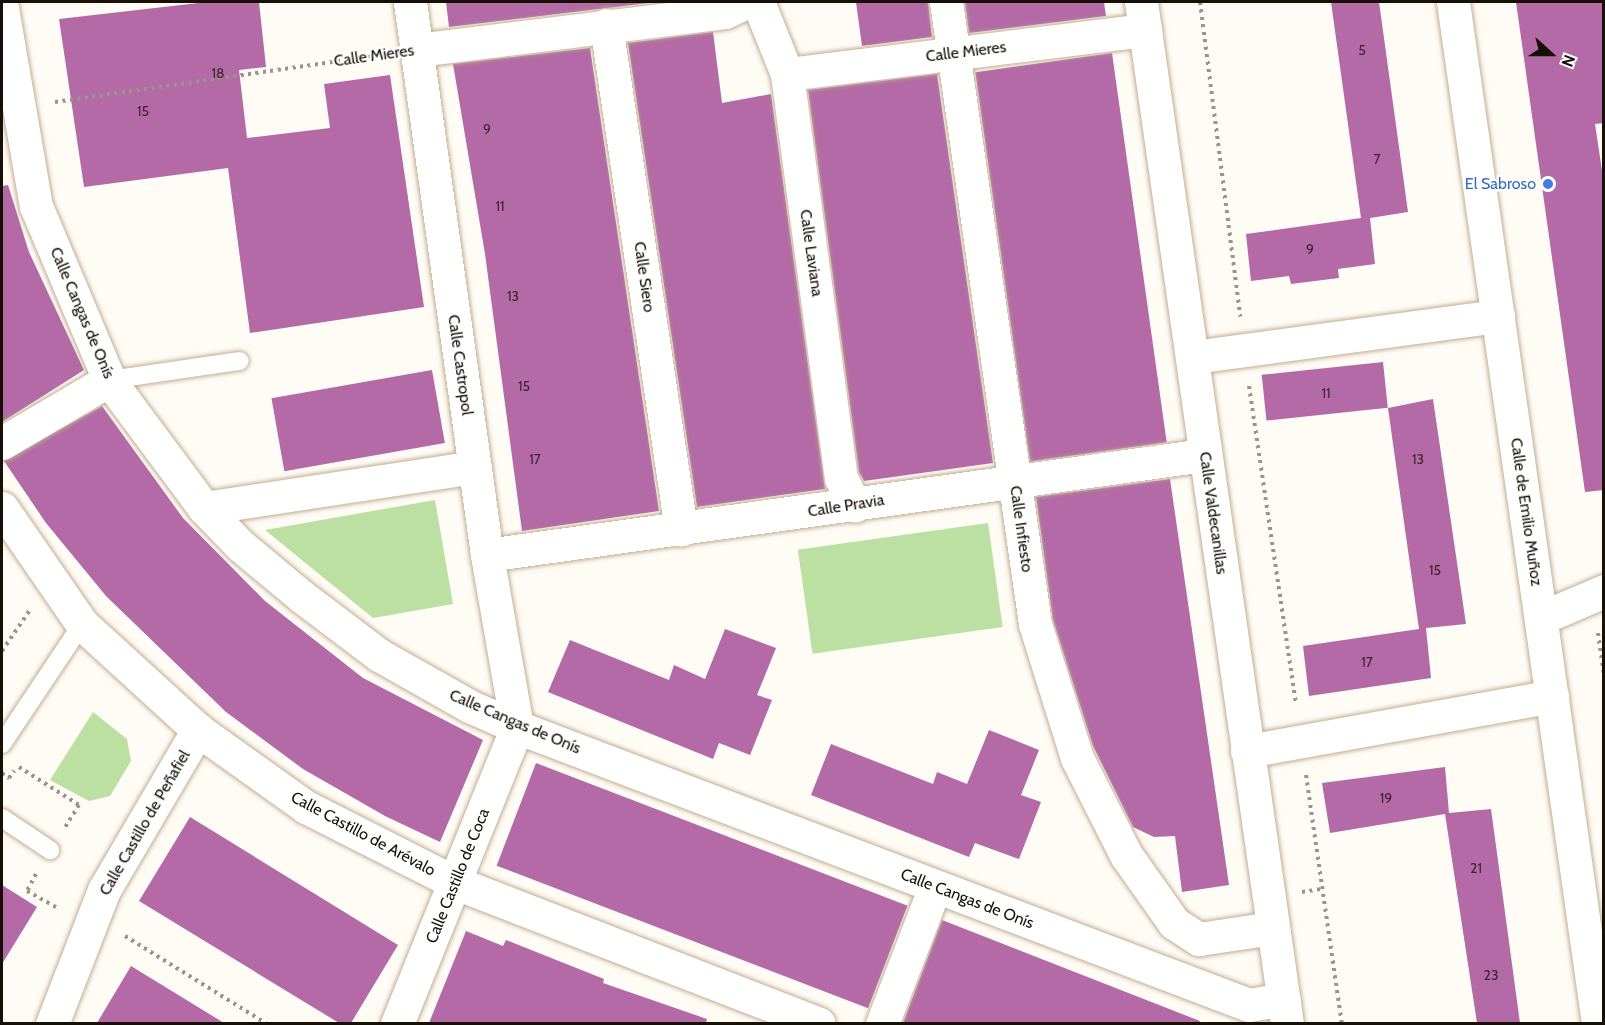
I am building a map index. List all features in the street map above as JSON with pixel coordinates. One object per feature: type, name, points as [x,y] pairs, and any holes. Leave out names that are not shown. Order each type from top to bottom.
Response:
[{"type":"street","name":"Calle Castropol","points":[[410,2],[487,555],[517,727]]},
{"type":"street","name":"Calle Mieres","points":[[417,50],[725,12],[746,2]]},
{"type":"street","name":"Calle Laviana","points":[[758,2],[787,74],[841,478],[855,506]]},
{"type":"street","name":"Calle Infiesto","points":[[946,2],[1035,624],[1077,758],[1125,855],[1174,923],[1199,939],[1273,928]]},
{"type":"street","name":"Calle de Emilio Muñoz","points":[[1453,2],[1598,1023]]},
{"type":"street","name":"Calle Cangas de Onís","points":[[2,8],[10,109],[36,206],[109,380],[204,508],[241,546],[379,654],[469,706],[517,727],[1248,1005],[1285,1011]]},
{"type":"street","name":"Calle Mieres","points":[[787,74],[954,54],[1143,16]]},
{"type":"street","name":"Calle Valdecanillas","points":[[1143,16],[1194,357],[1204,455],[1285,1011]]},
{"type":"street","name":"Calle Siero","points":[[606,25],[681,530]]},
{"type":"street","points":[[1194,357],[1498,316]]},
{"type":"street","points":[[2,443],[109,380]]},
{"type":"street","name":"Calle Pravia","points":[[487,555],[855,506],[1204,455]]},
{"type":"street","points":[[204,508],[475,467]]},
{"type":"street","name":"Calle Castillo de Arévalo","points":[[2,508],[82,624],[198,730],[306,807],[456,883],[819,1023]]},
{"type":"street","points":[[1540,618],[1604,591]]},
{"type":"street","points":[[1247,751],[1552,696]]},
{"type":"street","name":"Calle Castillo de Coca","points":[[397,1023],[456,883],[517,727]]},
{"type":"street","name":"Calle Castillo de Peñafiel","points":[[51,1023],[104,890],[198,730]]},
{"type":"street","points":[[882,1023],[935,887]]},
{"type":"lane","points":[[109,380],[240,361]]},
{"type":"lane","points":[[2,744],[82,624]]},
{"type":"lane","points":[[2,818],[50,850]]},
{"type":"path","points":[[1200,2],[1244,350],[1342,1023]]},
{"type":"path","name":"Calle Mieres","points":[[10,109],[417,50]]},
{"type":"path","points":[[2,651],[32,608],[26,600]]},
{"type":"path","points":[[1604,630],[1598,633],[1604,675]]},
{"type":"path","points":[[2,774],[9,778]]},
{"type":"path","name":"Calle Castillo de Peñafiel","points":[[94,916],[267,1023]]},
{"type":"green space","points":[[435,500],[453,604],[373,618],[265,530]]},
{"type":"green space","points":[[988,523],[1003,627],[812,654],[798,550]]},
{"type":"green space","points":[[93,712],[127,739],[131,761],[110,796],[89,801],[50,780]]},
{"type":"building","points":[[207,2],[259,2],[266,67],[239,70],[247,138],[330,128],[324,84],[390,75],[424,307],[250,333],[228,168],[84,187],[59,19]]},
{"type":"building","points":[[446,2],[657,2],[449,27]]},
{"type":"building","points":[[856,2],[928,2],[932,37],[862,46]]},
{"type":"building","points":[[965,2],[1104,2],[1106,16],[969,33]]},
{"type":"building","points":[[1331,2],[1379,2],[1408,212],[1370,218],[1375,264],[1338,269],[1339,278],[1291,284],[1289,276],[1251,281],[1246,234],[1361,218]]},
{"type":"building","points":[[1516,2],[1604,2],[1604,123],[1595,124],[1604,184],[1604,490],[1585,492]]},
{"type":"building","points":[[713,32],[722,103],[771,94],[825,489],[697,507],[628,43]]},
{"type":"building","points":[[590,48],[659,511],[522,531],[485,254],[453,64]]},
{"type":"building","points":[[1112,53],[1167,442],[1030,461],[975,72]]},
{"type":"building","points":[[937,74],[993,463],[864,481],[859,472],[808,90]]},
{"type":"building","points":[[8,185],[29,252],[84,370],[2,422],[2,186]]},
{"type":"building","points":[[1383,362],[1388,408],[1266,421],[1262,375]]},
{"type":"building","points":[[432,370],[445,443],[284,471],[271,398]]},
{"type":"building","points":[[1433,399],[1466,624],[1426,628],[1431,678],[1309,696],[1303,646],[1419,629],[1388,408]]},
{"type":"building","points":[[102,406],[183,518],[265,601],[363,678],[483,740],[440,842],[385,816],[303,769],[226,712],[106,596],[46,523],[4,461]]},
{"type":"building","points":[[1170,479],[1229,885],[1182,892],[1175,836],[1154,837],[1133,827],[1093,746],[1053,620],[1036,497]]},
{"type":"building","points":[[725,629],[776,648],[757,695],[772,700],[750,755],[719,743],[713,759],[548,692],[570,640],[669,680],[674,665],[705,679]]},
{"type":"building","points":[[989,730],[1039,750],[1021,795],[1041,802],[1019,859],[975,843],[969,857],[811,795],[831,744],[933,784],[937,772],[967,784]]},
{"type":"building","points":[[536,763],[908,906],[868,1008],[497,866]]},
{"type":"building","points":[[1445,767],[1449,813],[1491,809],[1520,1023],[1477,1023],[1445,814],[1330,833],[1322,783]]},
{"type":"building","points":[[190,817],[398,945],[351,1023],[339,1023],[139,901]]},
{"type":"building","points":[[2,885],[37,907],[2,964]]},
{"type":"building","points":[[942,920],[1200,1021],[1199,1023],[903,1023]]},
{"type":"building","points":[[466,931],[503,946],[506,940],[604,979],[603,983],[707,1019],[706,1023],[429,1023]]},
{"type":"building","points":[[131,966],[224,1023],[97,1023]]},
{"type":"place","name":"El Sabroso","points":[[1548,184]]}]
